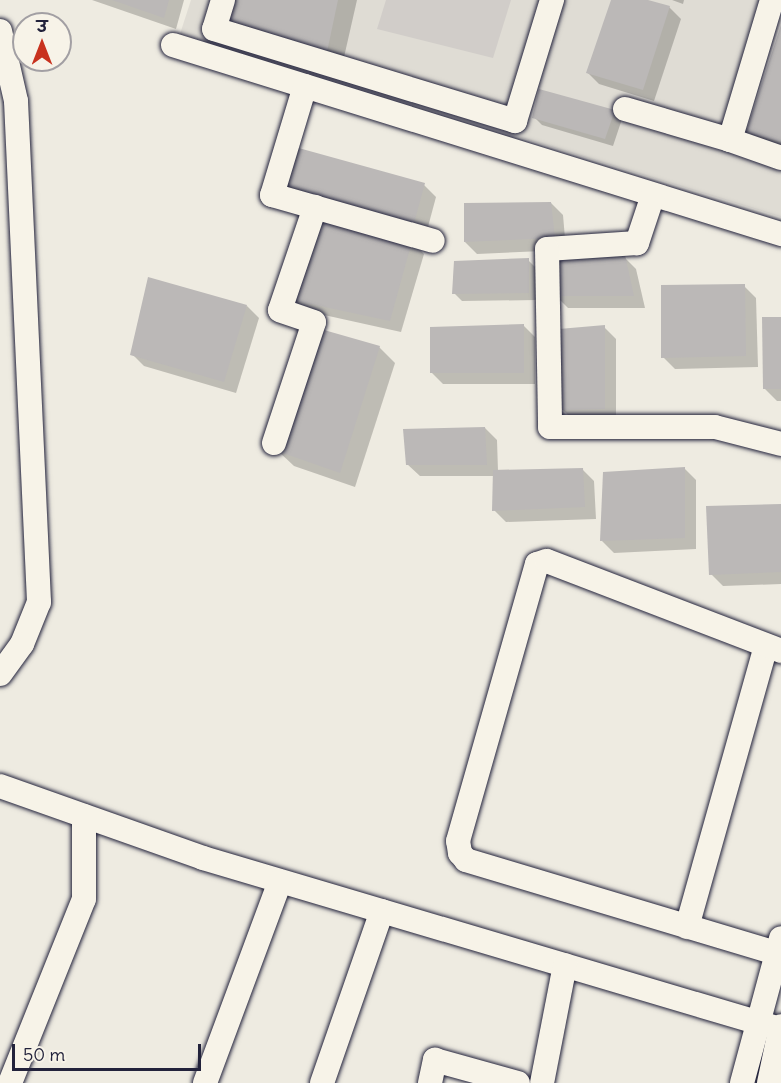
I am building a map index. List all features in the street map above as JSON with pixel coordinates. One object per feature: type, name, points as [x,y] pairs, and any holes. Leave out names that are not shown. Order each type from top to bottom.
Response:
[{"type":"street","points":[[223,0],[214,29],[515,121],[552,0]]},
{"type":"street","points":[[730,140],[772,0]]},
{"type":"street","points":[[0,31],[16,101],[39,602],[22,644],[0,674]]},
{"type":"street","points":[[173,45],[781,234]]},
{"type":"street","points":[[305,86],[272,195],[433,241]]},
{"type":"street","points":[[625,109],[730,140],[781,158]]},
{"type":"street","points":[[653,195],[637,243],[547,249],[550,428],[715,428],[781,444]]},
{"type":"street","points":[[274,443],[314,322],[280,310],[315,207]]},
{"type":"street","points":[[687,927],[774,649],[547,561],[537,564],[532,573],[459,841],[460,853],[466,860],[687,927],[779,946],[742,1083]]},
{"type":"street","points":[[0,786],[203,858],[781,1028],[769,1083]]},
{"type":"street","points":[[10,1083],[84,899],[84,816]]},
{"type":"street","points":[[205,1083],[280,881]]},
{"type":"street","points":[[322,1083],[382,911]]},
{"type":"street","points":[[542,1083],[565,965]]},
{"type":"street","points":[[430,1083],[435,1060],[518,1083]]},
{"type":"shaded area","points":[[191,0],[781,0],[781,217],[180,34]]},
{"type":"shaded area","points":[[386,0],[511,0],[493,58],[377,29]]},
{"type":"building","points":[[112,0],[169,0],[164,18]]},
{"type":"building","points":[[229,0],[338,0],[327,52],[223,19]]},
{"type":"building","points":[[611,0],[648,0],[670,6],[643,90],[586,73]]},
{"type":"building","points":[[781,25],[781,142],[746,132]]},
{"type":"building","points":[[539,89],[615,110],[605,139],[532,118]]},
{"type":"building","points":[[295,147],[425,183],[413,227],[282,189]]},
{"type":"building","points":[[551,202],[555,238],[464,242],[464,203]]},
{"type":"building","points":[[323,217],[412,241],[390,321],[292,300]]},
{"type":"building","points":[[625,255],[634,296],[555,296],[553,258]]},
{"type":"building","points":[[529,258],[529,293],[452,294],[454,261]]},
{"type":"building","points":[[148,277],[247,305],[224,382],[130,355]]},
{"type":"building","points":[[745,284],[746,356],[661,358],[661,285]]},
{"type":"building","points":[[762,317],[781,317],[781,389],[763,389]]},
{"type":"building","points":[[524,324],[524,373],[430,373],[430,327]]},
{"type":"building","points":[[605,325],[605,409],[562,410],[559,329]]},
{"type":"building","points":[[317,328],[380,346],[340,473],[277,451]]},
{"type":"building","points":[[485,427],[487,465],[406,465],[403,429]]},
{"type":"building","points":[[685,467],[685,538],[600,541],[603,472]]},
{"type":"building","points":[[583,468],[585,507],[492,511],[493,470]]},
{"type":"building","points":[[781,504],[781,572],[709,575],[706,506]]}]
